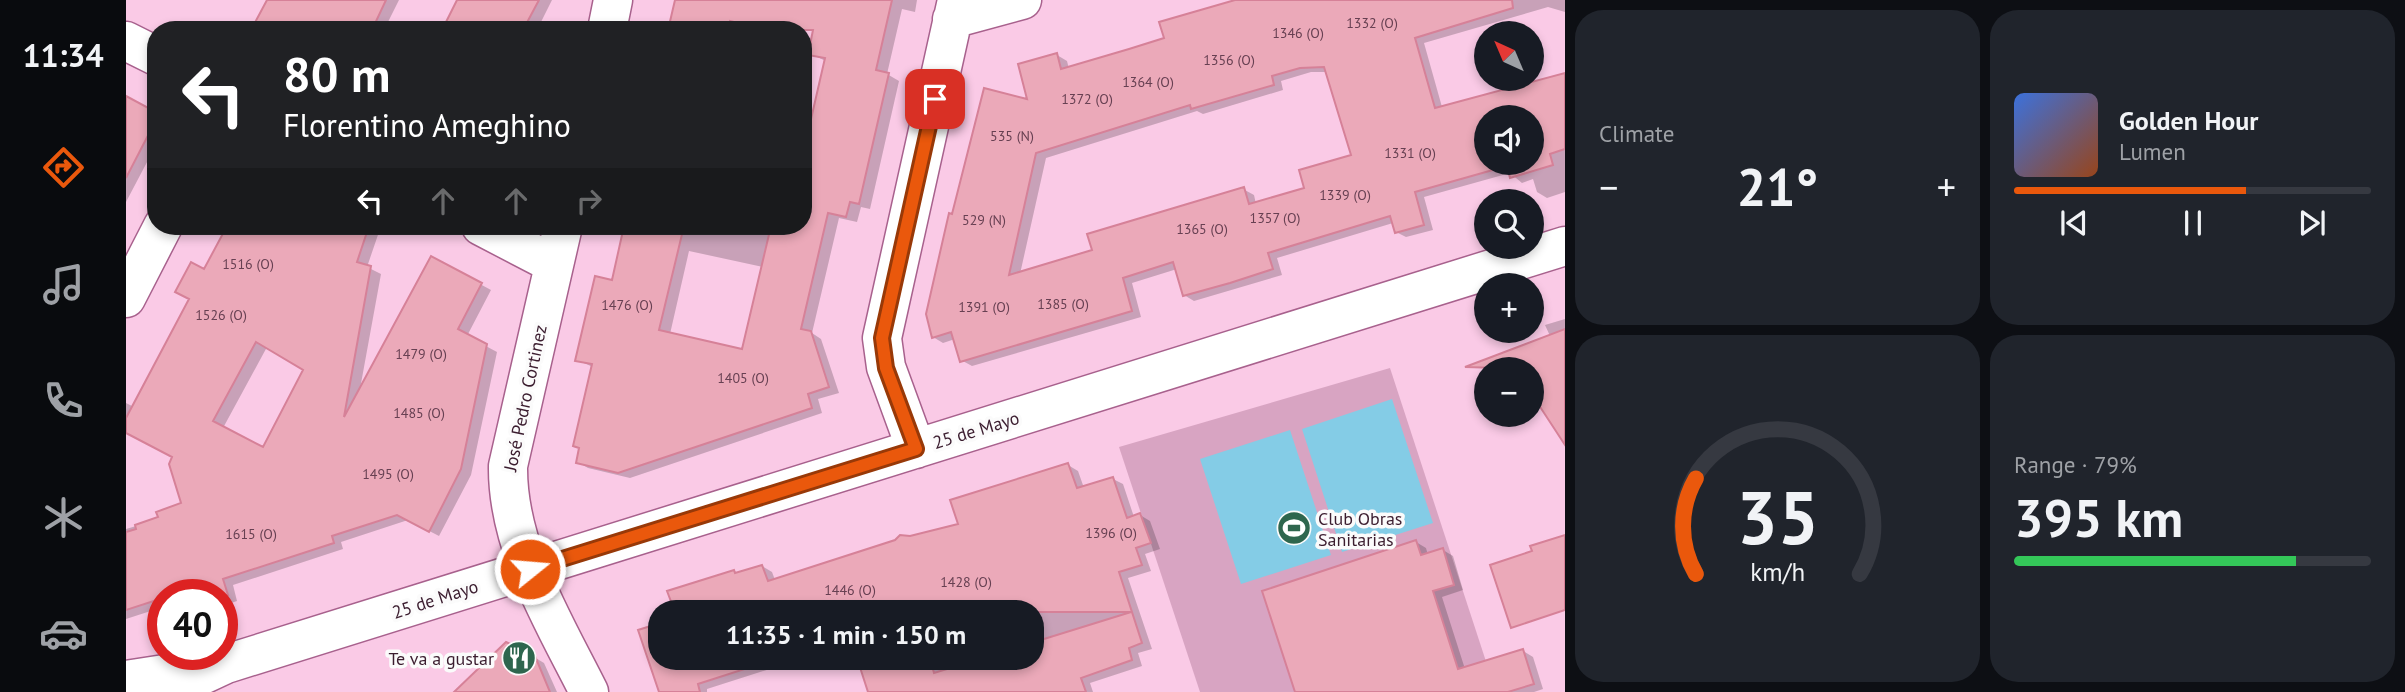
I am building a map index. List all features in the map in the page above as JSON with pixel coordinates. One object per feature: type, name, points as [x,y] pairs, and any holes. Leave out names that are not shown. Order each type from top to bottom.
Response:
[{"type":"street","points":[[609,21],[613,0]]},
{"type":"street","points":[[916,449],[886,368],[882,338],[955,10],[1022,0]]},
{"type":"street","points":[[126,41],[147,52]]},
{"type":"street","points":[[126,298],[158,235]]},
{"type":"street","points":[[498,235],[554,264]]},
{"type":"street","name":"José Pedro Cortinez","points":[[561,235],[508,466],[508,490],[513,516],[530,569],[589,692]]},
{"type":"street","name":"25 de Mayo","points":[[238,660],[1565,246]]},
{"type":"street","name":"25 de Mayo","points":[[126,680],[188,670]]},
{"type":"street","name":"25 de Mayo","points":[[166,692],[213,670]]},
{"type":"shaded area","name":"Club Obras Sanitarias","points":[[1390,368],[1496,692],[1200,692],[1119,447]]},
{"type":"water","points":[[1392,399],[1433,523],[1342,552],[1302,429]]},
{"type":"water","points":[[1290,430],[1331,555],[1241,584],[1200,459]]},
{"type":"building","points":[[267,0],[386,0],[376,21],[256,21]]},
{"type":"building","points":[[457,0],[539,0],[528,21],[446,21]]},
{"type":"building","points":[[675,0],[892,0],[876,70],[889,73],[859,204],[850,202],[846,217],[828,213],[801,329],[811,331],[829,387],[808,394],[812,408],[618,473],[576,463],[579,448],[573,446],[592,364],[575,361],[595,276],[612,280],[622,235],[682,235],[659,330],[742,349],[769,235],[812,235],[812,115],[825,58],[812,56],[812,21],[670,21]]},
{"type":"building","points":[[1235,0],[1512,0],[1513,8],[1415,38],[1435,108],[1498,91],[1544,91],[1544,79],[1565,73],[1565,149],[1550,154],[1553,165],[1544,168],[1544,105],[1474,105],[1475,175],[1415,192],[1424,225],[1395,233],[1390,216],[1268,253],[1273,269],[1183,296],[1173,262],[1123,278],[1132,311],[960,362],[951,332],[932,338],[926,314],[949,213],[952,214],[984,88],[1027,99],[1018,64],[1057,53],[1061,69],[1164,38],[1159,22]],"holes":[[[1324,67],[1351,155],[1299,170],[1304,188],[1249,204],[1244,187],[1087,234],[1092,250],[1009,275],[1036,153],[1190,105],[1191,109],[1274,85],[1272,76],[1300,68]]]},
{"type":"building","points":[[126,96],[147,107],[147,137],[126,178]]},
{"type":"building","points":[[222,235],[366,235],[357,262],[371,266],[344,417],[431,256],[482,283],[458,329],[487,344],[461,469],[429,532],[397,515],[332,536],[334,543],[223,579],[147,579],[147,603],[126,610],[126,532],[136,529],[135,525],[158,517],[156,512],[181,503],[169,464],[172,457],[126,433],[126,418],[189,299],[175,292],[191,262],[204,269]],"holes":[[[256,342],[303,370],[263,447],[213,421]]]},
{"type":"building","points":[[1565,329],[1565,445],[1544,413],[1544,357],[1491,357],[1528,343],[1544,343],[1544,337]]},
{"type":"building","points":[[1068,463],[1077,488],[1113,477],[1127,518],[1140,513],[1151,543],[1136,548],[1142,565],[1119,572],[1142,643],[1129,648],[1132,660],[1081,678],[1086,692],[868,692],[861,670],[933,670],[934,673],[944,670],[1044,670],[1044,639],[1131,612],[1044,612],[1044,600],[670,600],[667,591],[734,570],[735,573],[762,565],[768,581],[895,540],[900,535],[910,536],[958,524],[950,500]]},
{"type":"building","points":[[1565,535],[1565,610],[1511,628],[1490,565],[1532,551],[1530,546]]},
{"type":"building","points":[[1416,540],[1421,555],[1443,548],[1454,585],[1433,591],[1458,669],[1523,649],[1534,684],[1508,692],[1295,692],[1262,591]]},
{"type":"building","points":[[648,627],[648,660],[638,630]]},
{"type":"building","points":[[506,642],[535,656],[550,692],[454,692]]},
{"type":"building","points":[[652,670],[742,670],[698,684],[700,692],[659,692]]},
{"type":"place","name":"Club Obras Sanitarias","points":[[1294,528]]},
{"type":"place","name":"Te va a gustar","points":[[519,658]]},
{"type":"route","points":[[530,569],[916,449],[886,368],[882,338],[935,99]]}]
